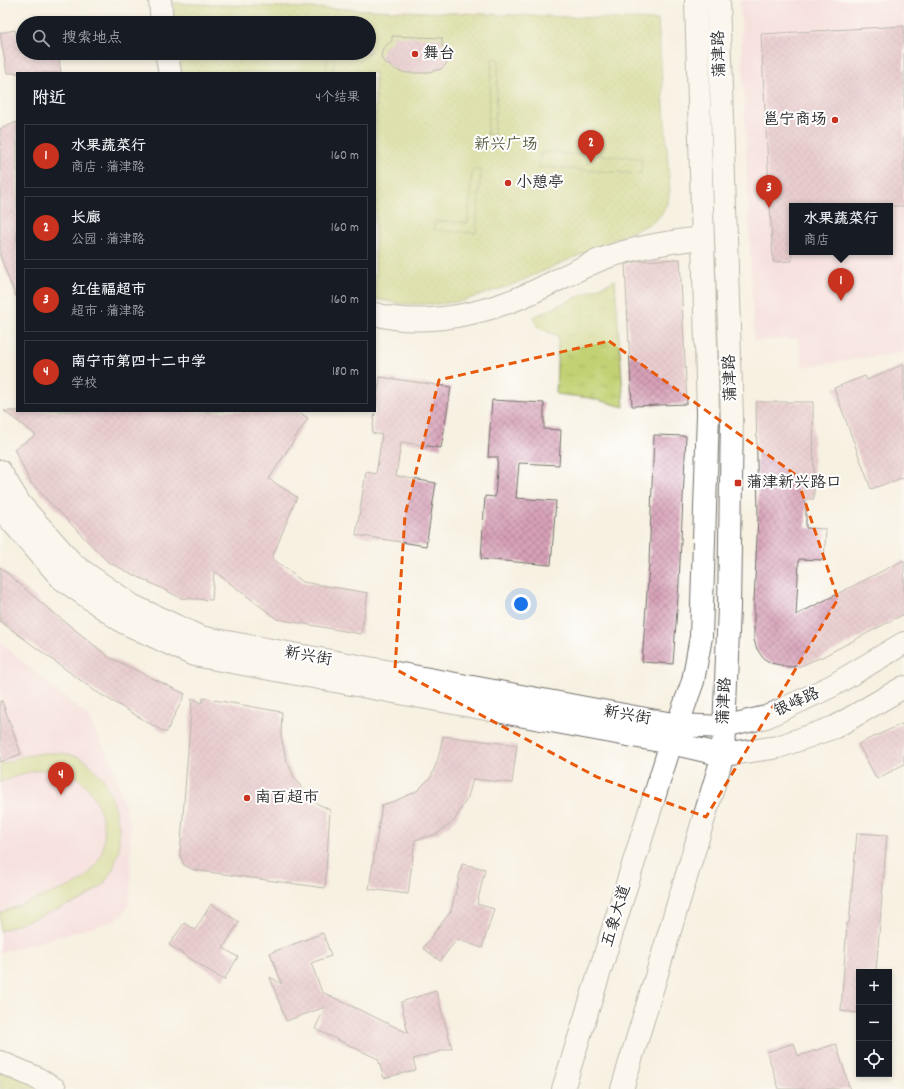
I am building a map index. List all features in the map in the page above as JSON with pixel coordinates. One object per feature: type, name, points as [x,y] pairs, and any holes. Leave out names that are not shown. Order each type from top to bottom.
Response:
[{"type":"main road","points":[[160,0],[161,16]]},
{"type":"main road","name":"蒲津路","points":[[674,734],[692,681],[701,637],[708,414],[696,0]]},
{"type":"main road","name":"蒲津路","points":[[718,0],[732,418],[723,755]]},
{"type":"main road","points":[[167,60],[170,72]]},
{"type":"main road","points":[[376,314],[415,320],[458,317],[506,303],[602,259],[635,248],[664,242],[702,238]]},
{"type":"main road","name":"新兴街","points":[[0,470],[20,504],[74,564],[133,606],[200,637],[674,734]]},
{"type":"main road","name":"新兴街","points":[[0,506],[6,515],[62,579],[124,622],[194,655],[674,734]]},
{"type":"main road","name":"银峰路","points":[[674,734],[723,727],[766,717],[832,686],[904,643]]},
{"type":"main road","name":"银峰路","points":[[723,755],[778,747],[835,727],[904,687]]},
{"type":"main road","points":[[622,1089],[723,755],[674,734]]},
{"type":"main road","name":"五象大道","points":[[563,1089],[674,734]]},
{"type":"main road","points":[[0,1062],[35,1077],[55,1089]]},
{"type":"highlighted area","points":[[609,341],[796,475],[838,599],[706,817],[597,777],[395,669],[405,515],[439,380]]},
{"type":"shaded area","points":[[740,0],[904,0],[904,352],[803,367],[798,338],[754,341]]},
{"type":"shaded area","points":[[0,642],[87,716],[114,767],[130,823],[131,881],[129,904],[123,914],[114,921],[0,953]]},
{"type":"green space","name":"新兴广场","points":[[173,3],[658,20],[670,190],[666,205],[660,216],[652,223],[512,285],[462,301],[439,304],[402,304],[376,299],[376,72],[182,72],[179,60],[376,60],[376,16],[174,16]]},
{"type":"green space","points":[[492,59],[499,59],[494,135],[487,134]]},
{"type":"green space","points":[[327,60],[334,60],[333,72],[326,72]]},
{"type":"green space","points":[[541,152],[642,158],[641,174],[539,167]]},
{"type":"green space","points":[[472,170],[481,170],[476,233],[434,230],[434,221],[468,223]]},
{"type":"green space","points":[[615,280],[624,407],[590,398],[556,394],[558,336],[538,328],[533,317]]},
{"type":"green space","points":[[43,753],[62,753],[78,757],[87,762],[103,778],[113,801],[119,826],[119,850],[113,869],[103,885],[82,900],[0,931],[0,913],[80,882],[95,866],[103,848],[103,823],[100,810],[95,798],[79,779],[69,773],[56,770],[41,770],[0,782],[0,765],[21,757]]},
{"type":"green space","points":[[0,1062],[55,1089],[0,1089]]},
{"type":"building","name":"邕宁商场","points":[[904,26],[904,206],[893,206],[893,203],[789,203],[789,255],[792,255],[792,261],[773,262],[761,34]]},
{"type":"building","points":[[15,30],[16,60],[59,60],[61,72],[7,73],[0,33]]},
{"type":"building","name":"舞台","points":[[392,36],[442,38],[442,46],[448,52],[448,60],[441,69],[424,73],[407,73],[398,71],[383,61],[381,57],[383,48],[392,41]]},
{"type":"building","points":[[16,122],[16,297],[0,256],[0,129]]},
{"type":"building","points":[[680,259],[687,404],[632,406],[625,265],[638,261]]},
{"type":"building","points":[[904,364],[904,477],[871,489],[834,388],[865,376],[867,380]]},
{"type":"building","points":[[380,377],[451,387],[441,448],[401,442],[396,476],[436,483],[426,546],[356,535],[366,472],[376,474],[382,435],[372,433]]},
{"type":"building","points":[[492,400],[544,403],[544,429],[561,430],[559,465],[519,463],[516,498],[556,501],[551,565],[481,559],[485,496],[495,497],[498,457],[488,457]]},
{"type":"building","points":[[756,402],[813,402],[814,499],[806,499],[806,528],[826,529],[824,560],[799,559],[796,615],[904,560],[904,614],[822,657],[800,666],[789,667],[771,663],[763,658],[757,649],[754,640],[754,602],[758,516]]},
{"type":"building","points":[[4,411],[299,412],[308,418],[269,479],[297,497],[272,558],[303,582],[368,593],[361,634],[277,619],[214,571],[212,600],[181,598],[108,562],[31,483],[14,449],[36,435]]},
{"type":"building","points":[[654,435],[686,436],[679,582],[673,664],[642,662],[649,564]]},
{"type":"building","points":[[0,567],[39,601],[109,657],[185,694],[166,733],[95,691],[0,621]]},
{"type":"building","name":"南百超市","points":[[192,698],[202,703],[203,698],[282,712],[281,736],[286,759],[294,777],[305,792],[316,803],[330,810],[325,888],[194,870],[184,865],[180,855]]},
{"type":"building","points":[[0,701],[2,701],[21,754],[0,762]]},
{"type":"building","points":[[904,723],[904,764],[877,779],[858,744]]},
{"type":"building","points":[[443,736],[517,745],[512,783],[473,779],[468,797],[454,821],[437,834],[415,840],[408,894],[369,889],[382,805],[417,791],[431,777],[438,759]]},
{"type":"building","points":[[857,833],[887,835],[876,969],[856,969],[856,1013],[841,1011],[847,923],[849,923]]},
{"type":"building","points":[[462,864],[485,869],[477,904],[494,909],[482,948],[457,939],[440,961],[423,948],[451,911]]},
{"type":"building","points":[[211,904],[239,922],[223,948],[238,957],[224,980],[169,945],[184,923],[195,930]]},
{"type":"building","points":[[323,933],[331,956],[311,963],[322,992],[408,1033],[401,1002],[436,991],[452,1048],[413,1059],[416,1070],[384,1078],[378,1059],[315,1029],[325,1007],[286,1021],[270,977],[282,984],[270,953]]},
{"type":"building","points":[[794,1043],[798,1056],[836,1044],[850,1089],[779,1089],[767,1052]]},
{"type":"place","name":"舞台","points":[[415,54]]},
{"type":"place","name":"邕宁商场","points":[[835,120]]},
{"type":"place","name":"长廊","points":[[591,163]]},
{"type":"place","name":"小憩亭","points":[[508,183]]},
{"type":"place","name":"红佳福超市","points":[[769,208]]},
{"type":"place","name":"水果蔬菜行","points":[[841,301]]},
{"type":"place","name":"蒲津新兴路口","points":[[738,483]]},
{"type":"place","name":"南宁市第四十二中学","points":[[61,795]]},
{"type":"place","name":"南百超市","points":[[247,798]]}]
